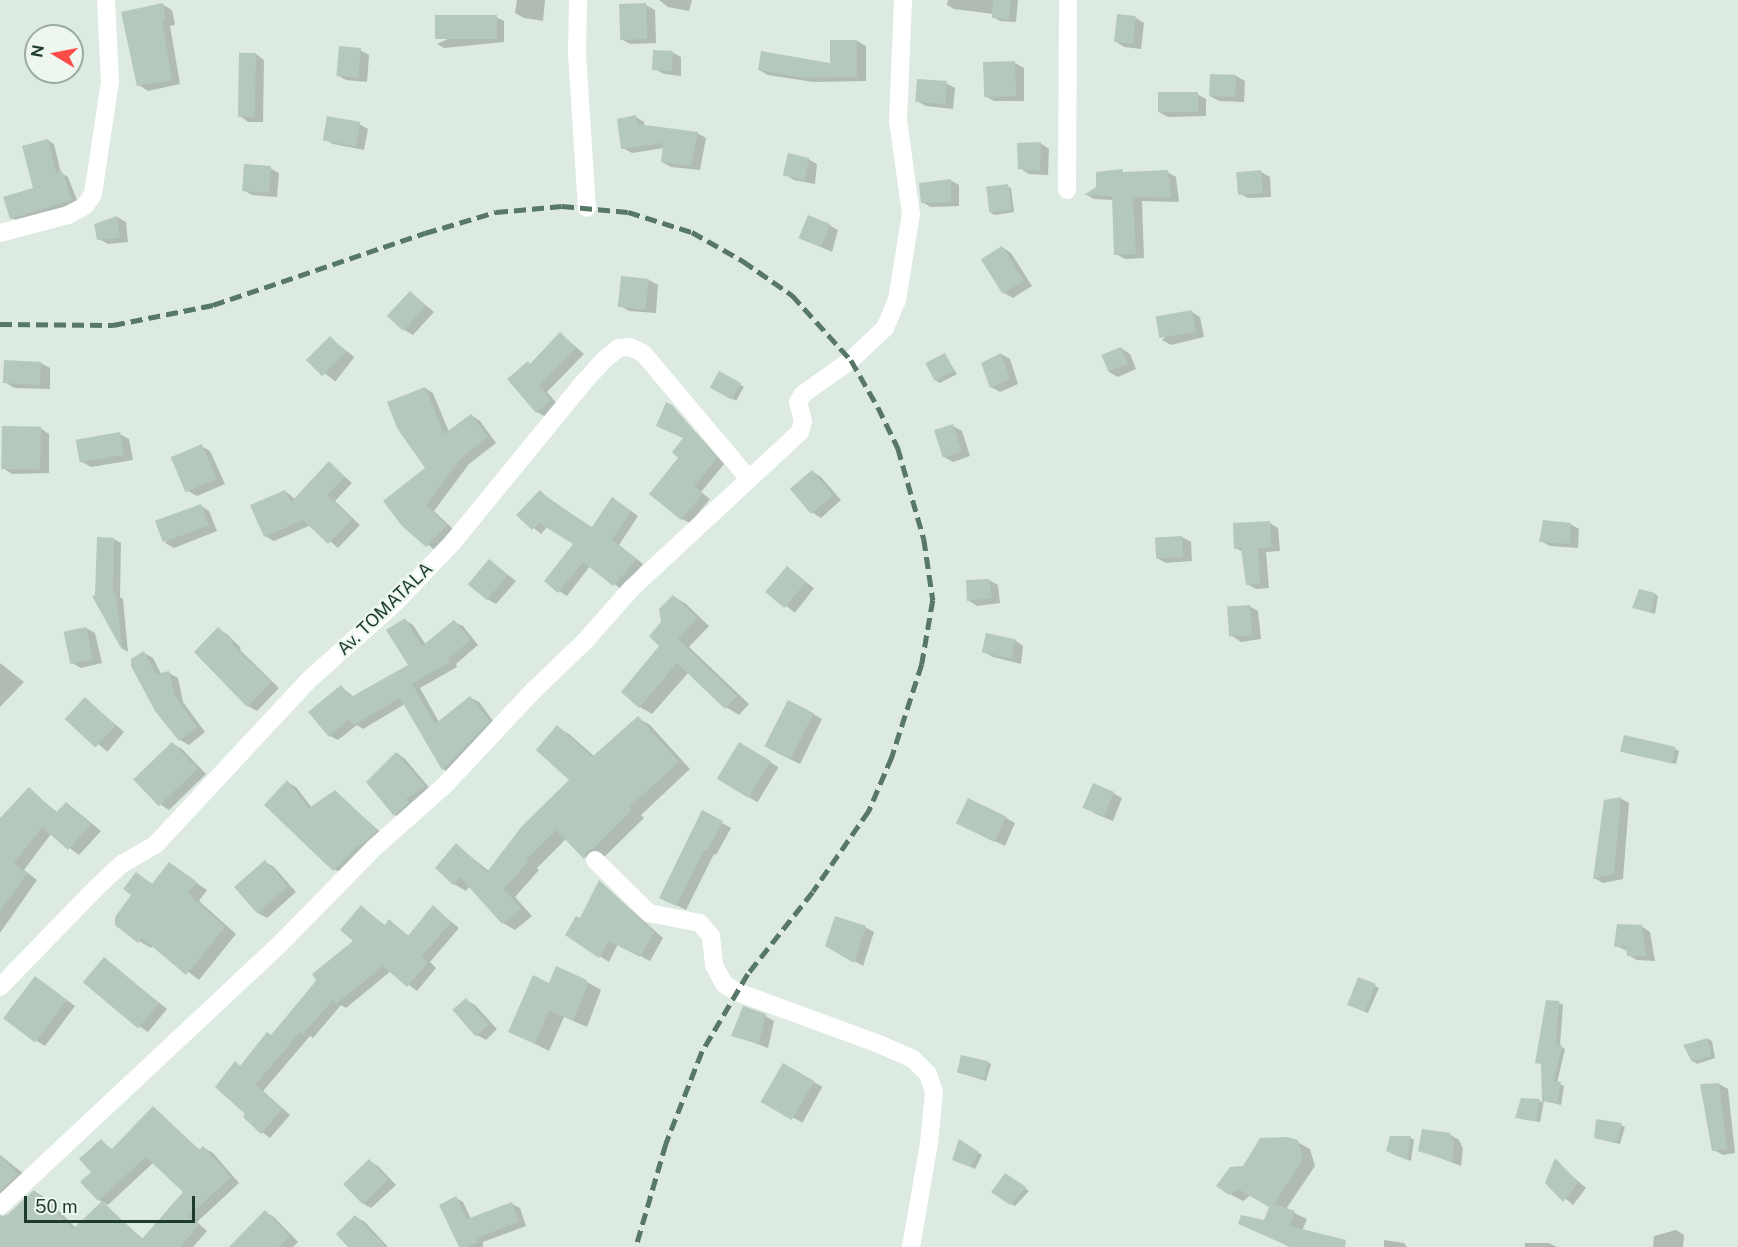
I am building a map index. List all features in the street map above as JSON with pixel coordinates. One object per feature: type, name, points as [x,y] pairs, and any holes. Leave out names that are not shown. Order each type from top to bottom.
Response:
[{"type":"street","points":[[0,233],[68,215],[85,206],[93,194],[110,82],[106,0]]},
{"type":"street","points":[[578,0],[577,54],[588,208]]},
{"type":"street","points":[[0,1206],[278,946],[374,849],[445,785],[533,691],[586,640],[632,588],[800,432],[803,421],[798,402],[803,394],[875,339],[885,328],[897,300],[911,214],[898,120],[903,0]]},
{"type":"street","points":[[1066,190],[1068,0]]},
{"type":"street","name":"Av. TOMATALA","points":[[0,987],[97,887],[123,864],[156,844],[311,678],[395,603],[453,542],[584,382],[604,360],[619,348],[630,347],[643,353],[749,479]]},
{"type":"street","points":[[595,860],[615,883],[649,913],[700,923],[711,936],[714,965],[724,984],[737,992],[879,1044],[913,1059],[928,1074],[934,1092],[929,1143],[911,1247]]},
{"type":"building","points":[[993,0],[1011,0],[1009,20],[992,18]]},
{"type":"building","points":[[163,3],[166,21],[162,21],[172,80],[137,86],[121,12]]},
{"type":"building","points":[[646,3],[647,39],[620,40],[619,4]]},
{"type":"building","points":[[1117,14],[1136,16],[1133,44],[1114,42]]},
{"type":"building","points":[[435,15],[497,15],[497,39],[435,39]]},
{"type":"building","points":[[830,40],[857,40],[857,77],[803,78],[758,70],[761,51],[830,63]]},
{"type":"building","points":[[339,46],[361,48],[358,78],[336,76]]},
{"type":"building","points":[[653,50],[673,51],[672,71],[652,70]]},
{"type":"building","points":[[239,53],[256,53],[255,117],[238,117]]},
{"type":"building","points":[[1015,61],[1016,96],[984,97],[983,62]]},
{"type":"building","points":[[1210,74],[1236,75],[1235,97],[1209,96]]},
{"type":"building","points":[[917,79],[947,81],[945,104],[915,102]]},
{"type":"building","points":[[1158,92],[1198,92],[1198,112],[1158,112]]},
{"type":"building","points":[[636,115],[637,124],[698,132],[691,166],[661,162],[663,143],[621,149],[617,119]]},
{"type":"building","points":[[327,116],[360,122],[356,147],[323,141]]},
{"type":"building","points":[[48,139],[56,173],[62,171],[72,200],[10,219],[3,197],[33,188],[22,146]]},
{"type":"building","points":[[1041,142],[1040,171],[1018,169],[1017,143]]},
{"type":"building","points":[[788,153],[809,158],[804,180],[783,175]]},
{"type":"building","points":[[244,164],[271,166],[269,193],[242,191]]},
{"type":"building","points":[[1123,169],[1123,172],[1168,170],[1171,198],[1133,197],[1136,254],[1114,255],[1112,196],[1084,195],[1096,187],[1096,172]]},
{"type":"building","points":[[1261,170],[1263,193],[1238,195],[1236,172]]},
{"type":"building","points":[[951,179],[951,202],[921,203],[919,183]]},
{"type":"building","points":[[1008,184],[1011,210],[989,212],[986,187]]},
{"type":"building","points":[[808,215],[830,224],[821,247],[799,238]]},
{"type":"building","points":[[117,216],[120,238],[97,240],[94,224]]},
{"type":"building","points":[[1002,246],[1024,281],[1003,294],[981,259]]},
{"type":"building","points":[[621,276],[649,279],[646,310],[618,307]]},
{"type":"building","points":[[410,291],[426,306],[403,331],[387,316]]},
{"type":"building","points":[[1192,310],[1196,332],[1159,338],[1156,316]]},
{"type":"building","points":[[560,332],[576,348],[539,386],[551,400],[536,413],[507,379],[528,361],[530,364]]},
{"type":"building","points":[[330,336],[346,352],[322,376],[306,360]]},
{"type":"building","points":[[1121,347],[1128,364],[1108,372],[1102,355]]},
{"type":"building","points":[[945,353],[954,371],[934,381],[925,363]]},
{"type":"building","points":[[1001,353],[1010,379],[990,388],[981,363]]},
{"type":"building","points":[[4,360],[41,362],[40,385],[3,383]]},
{"type":"building","points":[[719,371],[741,383],[732,400],[710,388]]},
{"type":"building","points":[[425,387],[444,434],[471,414],[488,437],[460,459],[426,505],[447,525],[426,547],[402,526],[383,501],[425,468],[397,428],[387,402]]},
{"type":"building","points":[[666,402],[672,405],[717,458],[694,486],[703,493],[681,520],[649,494],[678,458],[672,452],[683,438],[656,426]]},
{"type":"building","points":[[953,424],[962,452],[943,458],[934,430]]},
{"type":"building","points":[[2,426],[41,427],[40,470],[1,469]]},
{"type":"building","points":[[120,432],[124,455],[80,462],[76,440]]},
{"type":"building","points":[[202,444],[217,479],[186,492],[171,457]]},
{"type":"building","points":[[329,461],[345,477],[327,495],[352,519],[328,544],[303,520],[264,537],[250,505],[285,490],[291,502]]},
{"type":"building","points":[[812,470],[833,495],[811,514],[790,489]]},
{"type":"building","points":[[540,490],[551,501],[592,527],[612,497],[631,511],[612,540],[637,559],[613,586],[583,562],[558,593],[544,581],[573,544],[539,523],[532,530],[516,515]]},
{"type":"building","points":[[201,504],[209,526],[163,542],[155,521]]},
{"type":"building","points":[[1543,520],[1571,523],[1570,544],[1539,542]]},
{"type":"building","points":[[1270,521],[1271,547],[1258,548],[1260,583],[1246,585],[1241,548],[1234,549],[1233,523]]},
{"type":"building","points":[[1182,536],[1183,557],[1156,558],[1155,537]]},
{"type":"building","points":[[97,537],[114,538],[113,593],[116,593],[122,650],[92,596],[95,595]]},
{"type":"building","points":[[489,559],[508,575],[487,600],[468,584]]},
{"type":"building","points":[[787,566],[806,582],[784,608],[765,592]]},
{"type":"building","points":[[989,579],[992,598],[967,601],[966,580]]},
{"type":"building","points":[[1639,589],[1655,593],[1651,612],[1632,608]]},
{"type":"building","points":[[673,595],[697,618],[678,639],[737,696],[725,709],[677,663],[639,708],[621,692],[659,646],[649,636],[661,622],[659,609]]},
{"type":"building","points":[[1250,605],[1252,635],[1229,637],[1227,607]]},
{"type":"building","points":[[405,618],[422,646],[454,620],[471,640],[448,659],[450,662],[412,684],[435,724],[470,696],[490,721],[442,770],[400,698],[354,725],[349,719],[329,737],[308,712],[341,685],[351,697],[408,665],[386,630]]},
{"type":"building","points":[[86,627],[93,659],[70,664],[64,632]]},
{"type":"building","points":[[218,627],[271,682],[247,707],[194,652]]},
{"type":"building","points":[[986,633],[1015,639],[1011,659],[982,653]]},
{"type":"building","points":[[144,651],[156,674],[169,671],[175,696],[197,727],[179,741],[155,711],[131,666],[131,659]]},
{"type":"building","points":[[85,697],[116,726],[95,748],[65,719]]},
{"type":"building","points":[[788,700],[814,713],[790,759],[764,746]]},
{"type":"building","points":[[638,716],[679,762],[629,807],[632,810],[593,849],[587,852],[584,859],[556,830],[526,860],[528,862],[504,889],[521,909],[502,924],[460,877],[453,885],[435,868],[456,843],[487,872],[522,826],[569,780],[536,750],[557,725],[592,757]]},
{"type":"building","points":[[1624,735],[1676,747],[1672,763],[1620,752]]},
{"type":"building","points":[[172,742],[198,769],[159,806],[133,780]]},
{"type":"building","points":[[739,742],[771,761],[749,798],[717,779]]},
{"type":"building","points":[[396,752],[425,786],[406,799],[409,802],[394,816],[366,782]]},
{"type":"building","points":[[287,780],[309,808],[335,790],[377,830],[359,847],[357,846],[333,871],[264,805]]},
{"type":"building","points":[[1093,783],[1114,792],[1104,817],[1082,808]]},
{"type":"building","points":[[29,787],[56,813],[66,802],[91,824],[68,850],[42,827],[14,863],[27,873],[0,912],[0,818]]},
{"type":"building","points":[[1621,797],[1614,874],[1593,879],[1604,800]]},
{"type":"building","points":[[968,798],[1007,817],[994,842],[956,823]]},
{"type":"building","points":[[702,810],[723,821],[707,851],[704,850],[676,906],[659,898]]},
{"type":"building","points":[[265,860],[288,886],[257,913],[234,887]]},
{"type":"building","points":[[169,862],[197,882],[188,893],[225,927],[186,975],[142,938],[138,943],[115,925],[115,917],[131,895],[123,889],[136,872],[152,884]]},
{"type":"building","points":[[599,880],[654,932],[640,957],[609,941],[599,958],[565,935],[576,916],[580,918]]},
{"type":"building","points":[[361,905],[384,926],[389,919],[408,936],[433,905],[451,922],[422,956],[428,962],[407,987],[383,966],[336,1004],[333,1000],[303,1034],[300,1032],[255,1085],[282,1109],[261,1134],[243,1117],[245,1114],[215,1087],[235,1061],[240,1066],[267,1032],[271,1035],[315,982],[312,974],[353,941],[340,930]]},
{"type":"building","points":[[835,916],[866,926],[854,963],[825,946]]},
{"type":"building","points":[[1617,924],[1642,925],[1646,956],[1627,956],[1626,946],[1614,947]]},
{"type":"building","points":[[104,957],[159,1003],[138,1029],[83,982]]},
{"type":"building","points":[[556,966],[587,980],[587,987],[573,1021],[549,1010],[535,1044],[508,1032],[533,975],[549,983]]},
{"type":"building","points":[[35,976],[67,1000],[35,1042],[3,1018]]},
{"type":"building","points":[[1358,977],[1376,984],[1365,1012],[1347,1005]]},
{"type":"building","points":[[466,998],[489,1024],[475,1036],[452,1010]]},
{"type":"building","points":[[1546,1000],[1559,1001],[1556,1044],[1562,1045],[1554,1081],[1561,1082],[1557,1104],[1549,1101],[1542,1102],[1541,1064],[1535,1063]]},
{"type":"building","points":[[743,1006],[766,1014],[759,1044],[731,1036]]},
{"type":"building","points":[[1708,1038],[1711,1056],[1692,1062],[1683,1045]]},
{"type":"building","points":[[961,1055],[988,1061],[984,1079],[957,1073]]},
{"type":"building","points":[[783,1063],[814,1081],[792,1120],[760,1102]]},
{"type":"building","points":[[1719,1083],[1727,1149],[1712,1151],[1700,1084]]},
{"type":"building","points":[[1521,1098],[1540,1099],[1536,1121],[1515,1118]]},
{"type":"building","points":[[153,1106],[199,1150],[203,1146],[231,1177],[189,1216],[199,1225],[180,1247],[0,1247],[0,1217],[8,1214],[34,1190],[73,1229],[102,1201],[142,1239],[183,1192],[146,1157],[98,1201],[80,1182],[91,1172],[79,1159],[101,1139],[111,1150]]},
{"type":"building","points":[[1596,1119],[1622,1123],[1616,1143],[1594,1138]]},
{"type":"building","points":[[1422,1129],[1450,1133],[1454,1143],[1452,1162],[1418,1151]]},
{"type":"building","points":[[1390,1136],[1411,1136],[1407,1160],[1386,1151]]},
{"type":"building","points":[[1287,1137],[1298,1140],[1303,1159],[1274,1204],[1295,1211],[1290,1226],[1346,1240],[1345,1247],[1291,1247],[1238,1224],[1241,1215],[1264,1220],[1269,1207],[1238,1189],[1229,1195],[1216,1186],[1230,1167],[1243,1166],[1260,1138]]},
{"type":"building","points":[[959,1139],[979,1152],[970,1167],[952,1160]]},
{"type":"building","points":[[0,1156],[18,1174],[0,1191]]},
{"type":"building","points":[[1555,1158],[1578,1182],[1563,1202],[1545,1183]]},
{"type":"building","points":[[369,1159],[388,1179],[363,1204],[343,1184]]},
{"type":"building","points":[[1005,1173],[1026,1187],[1010,1205],[991,1192]]},
{"type":"building","points":[[456,1196],[467,1219],[512,1202],[519,1222],[476,1238],[478,1242],[468,1247],[459,1247],[439,1205]]},
{"type":"building","points":[[265,1210],[290,1236],[279,1247],[229,1247]]},
{"type":"building","points":[[355,1215],[386,1247],[348,1247],[336,1234]]},
{"type":"railway","points":[[0,324],[113,325],[213,305],[425,233],[496,212],[562,206],[628,212],[692,232],[743,261],[792,295],[851,360],[898,448],[924,539],[933,600],[922,664],[892,757],[869,811],[813,892],[748,974],[702,1052],[666,1144],[636,1247]]}]
